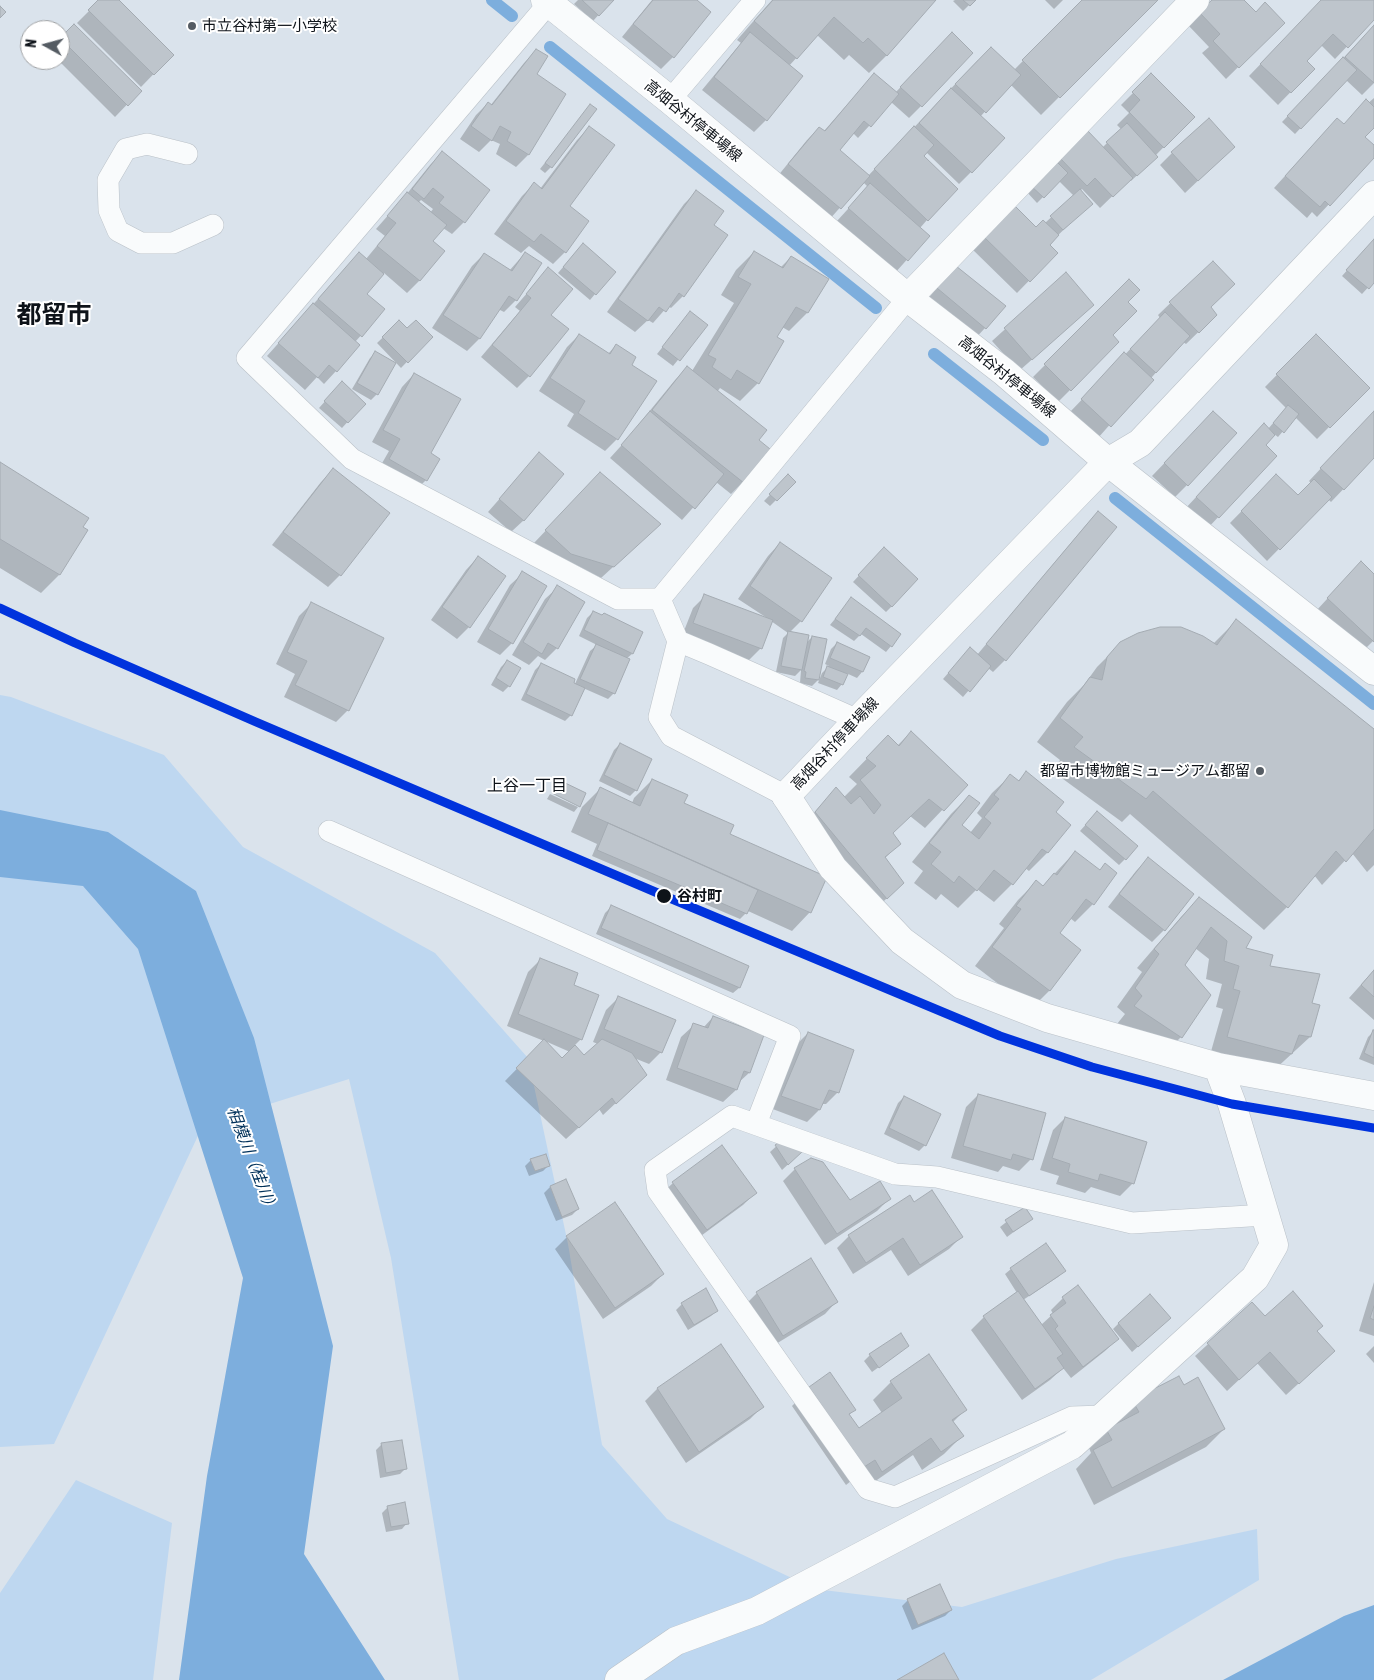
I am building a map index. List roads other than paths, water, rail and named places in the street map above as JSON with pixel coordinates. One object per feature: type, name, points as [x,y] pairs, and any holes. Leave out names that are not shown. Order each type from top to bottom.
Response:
[{"type":"street","points":[[908,298],[1195,0]]},
{"type":"street","name":"高畑谷村停車場線","points":[[547,2],[670,100],[908,298],[1004,372],[1108,462],[786,796]]},
{"type":"street","points":[[1374,195],[1140,443],[1108,462],[1374,671]]},
{"type":"street","points":[[786,796],[833,868],[902,940],[962,985],[1047,1018],[1218,1066],[1374,1096]]},
{"type":"street","points":[[619,1680],[676,1641],[757,1611],[1072,1445],[1255,1278],[1274,1245],[1232,1104],[1218,1066]]},
{"type":"lane","points":[[670,100],[755,0]]},
{"type":"lane","points":[[547,2],[248,358],[352,459],[618,599],[660,599]]},
{"type":"lane","points":[[187,154],[147,144],[126,149],[108,180],[109,210],[118,230],[141,243],[173,243],[214,225]]},
{"type":"lane","points":[[660,599],[908,298]]},
{"type":"lane","points":[[660,599],[678,641],[659,717],[671,736],[786,796]]},
{"type":"lane","points":[[678,641],[858,720]]},
{"type":"lane","points":[[329,831],[790,1036],[756,1124]]},
{"type":"lane","points":[[1104,1416],[1072,1417],[895,1497],[868,1489],[658,1191],[655,1170],[732,1116],[895,1174],[937,1176],[1132,1222],[1266,1215]]},
{"type":"water","name":"相模川（桂川）","points":[[0,810],[108,832],[196,891],[254,1038],[333,1346],[304,1554],[385,1680],[179,1680],[207,1476],[243,1278],[138,949],[83,886],[0,877]]},
{"type":"water","points":[[1374,1605],[1374,1680],[1223,1680],[1344,1616]]},
{"type":"waterway","points":[[492,0],[512,16]]},
{"type":"waterway","points":[[550,47],[876,308]]},
{"type":"waterway","points":[[934,354],[1043,440]]},
{"type":"waterway","points":[[1115,498],[1374,704]]},
{"type":"place","name":"市立谷村第一小学校","points":[[192,26]]},
{"type":"place","name":"都留市博物館ミュージアム都留","points":[[1260,771]]},
{"type":"place","name":"谷村町","points":[[664,896]]},
{"type":"district","name":"都留市","points":[[54,315]]},
{"type":"district","name":"上谷一丁目","points":[[527,786]]}]
